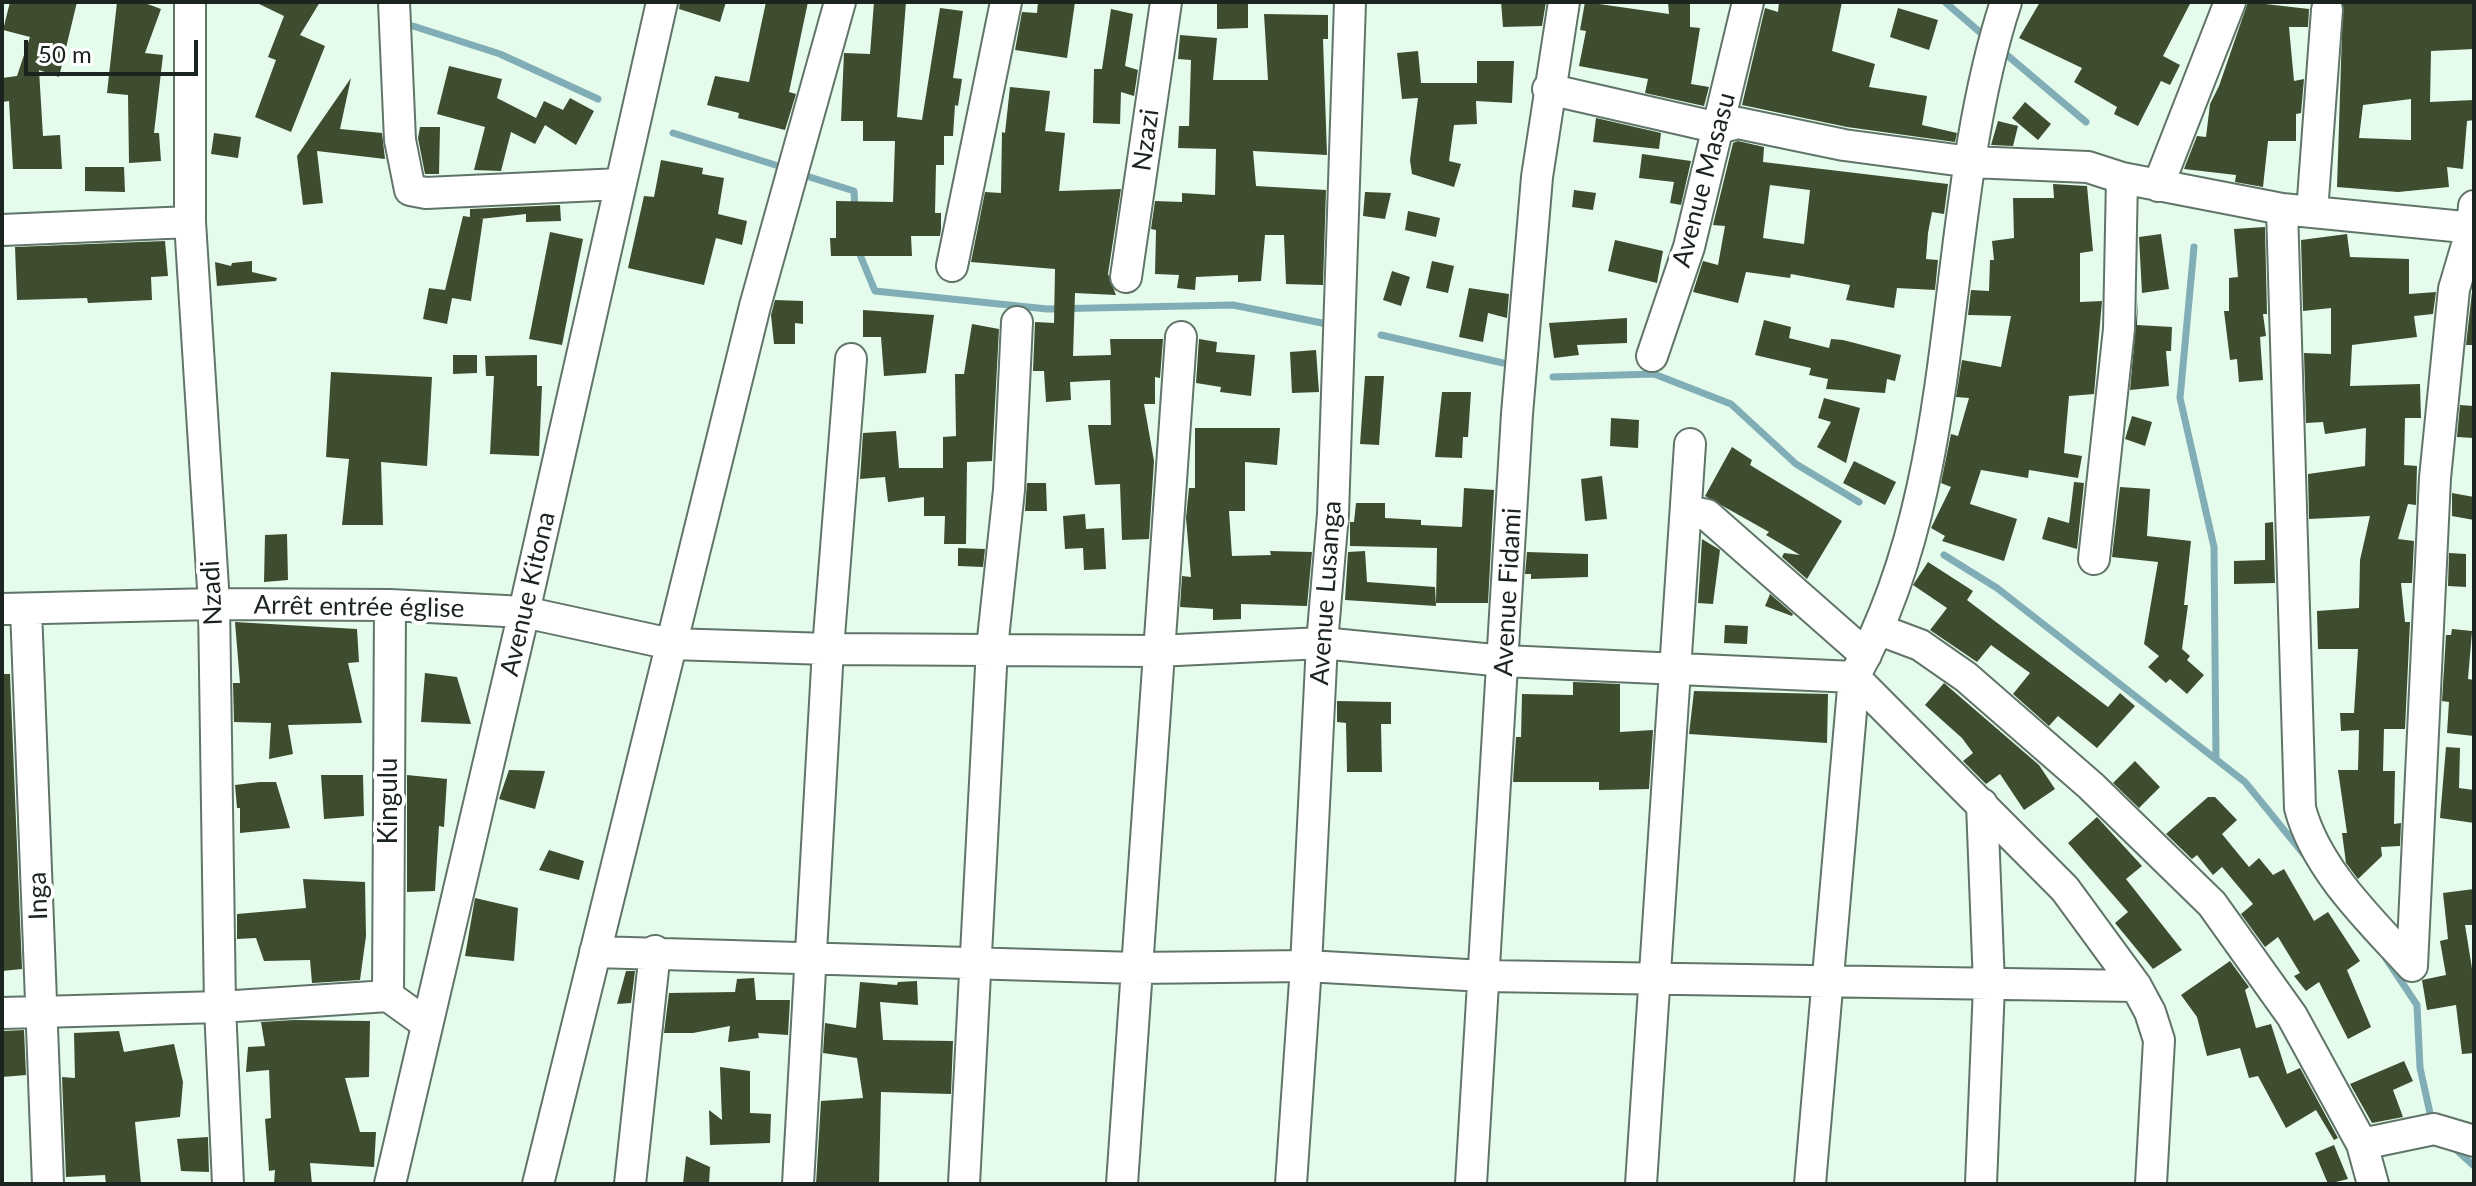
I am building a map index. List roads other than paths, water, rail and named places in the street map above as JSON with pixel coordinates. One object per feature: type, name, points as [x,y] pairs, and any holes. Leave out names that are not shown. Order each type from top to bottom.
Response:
[{"type":"street","name":"Nzadi","points":[[190,2],[190,222],[214,604],[220,1007],[228,1184]]},
{"type":"street","points":[[394,2],[400,140],[410,190],[426,193],[620,184]]},
{"type":"street","name":"Avenue Kitona","points":[[390,1184],[662,2]]},
{"type":"street","points":[[538,1184],[755,306],[840,2]]},
{"type":"street","points":[[952,266],[1006,2]]},
{"type":"street","name":"Nzazi","points":[[1126,277],[1166,2]]},
{"type":"street","name":"Avenue Lusanga","points":[[1291,1184],[1306,966],[1322,643],[1333,514],[1350,2]]},
{"type":"street","name":"Avenue Fidami","points":[[1471,1184],[1520,382],[1537,177],[1548,89],[1564,2]]},
{"type":"street","name":"Avenue Masasu","points":[[1652,356],[1689,247],[1748,2]]},
{"type":"street","points":[[2158,186],[2230,2]]},
{"type":"street","points":[[1548,89],[1719,128],[1738,123],[1844,145],[1971,162],[2088,167],[2158,186],[2297,210],[2473,221],[2454,289],[2435,478],[2412,966],[2321,859],[2308,837],[2300,808],[2297,210],[2327,10]]},
{"type":"street","points":[[1810,1184],[1827,979],[1867,654],[1922,480],[1947,345],[1983,78],[2002,13]]},
{"type":"street","points":[[2094,559],[2119,329],[2122,178]]},
{"type":"street","points":[[2,230],[190,222]]},
{"type":"street","points":[[964,1184],[992,648],[1009,490],[1017,322]]},
{"type":"street","points":[[1122,1184],[1181,337]]},
{"type":"street","points":[[798,1184],[828,649],[851,359]]},
{"type":"street","points":[[1641,1184],[1690,444]]},
{"type":"street","points":[[1687,511],[1707,515],[1867,654],[1982,804],[2065,889],[2136,986],[2150,1012],[2159,1040],[2151,1184]]},
{"type":"street","name":"Arrêt entrée église","points":[[14,609],[214,604],[390,605],[524,612],[671,644],[828,649],[1157,651],[1322,643],[1504,661],[1676,667],[1867,654]]},
{"type":"street","name":"Kingulu","points":[[388,996],[390,605]]},
{"type":"street","name":"Inga","points":[[14,609],[42,1013],[48,1184]]},
{"type":"street","points":[[1867,654],[1920,645],[1966,677],[2091,786],[2212,904],[2292,1016],[2362,1144],[2373,1184]]},
{"type":"street","points":[[1981,1184],[1989,985],[1982,804]]},
{"type":"street","points":[[595,952],[655,951],[976,965],[1136,968],[1306,966],[1484,976],[2136,986]]},
{"type":"street","points":[[630,1184],[655,951]]},
{"type":"street","points":[[2,1013],[220,1007],[388,996],[427,1024]]},
{"type":"street","points":[[2362,1144],[2434,1129],[2474,1141]]},
{"type":"waterway","points":[[1945,2],[1989,40]]},
{"type":"waterway","points":[[413,26],[500,54],[598,99]]},
{"type":"waterway","points":[[2001,50],[2086,122]]},
{"type":"waterway","points":[[673,133],[785,168]]},
{"type":"waterway","points":[[800,174],[854,191],[855,210]]},
{"type":"waterway","points":[[2194,247],[2180,398],[2214,547],[2216,759]]},
{"type":"waterway","points":[[858,250],[875,291],[1047,309],[1233,305],[1327,324]]},
{"type":"waterway","points":[[1381,335],[1503,363]]},
{"type":"waterway","points":[[1553,377],[1654,374],[1731,404],[1796,464],[1859,502]]},
{"type":"waterway","points":[[1944,555],[1997,588],[2245,782],[2306,857]]},
{"type":"waterway","points":[[2385,957],[2417,1005],[2420,1068],[2432,1122]]},
{"type":"waterway","points":[[2452,1146],[2474,1166]]}]
